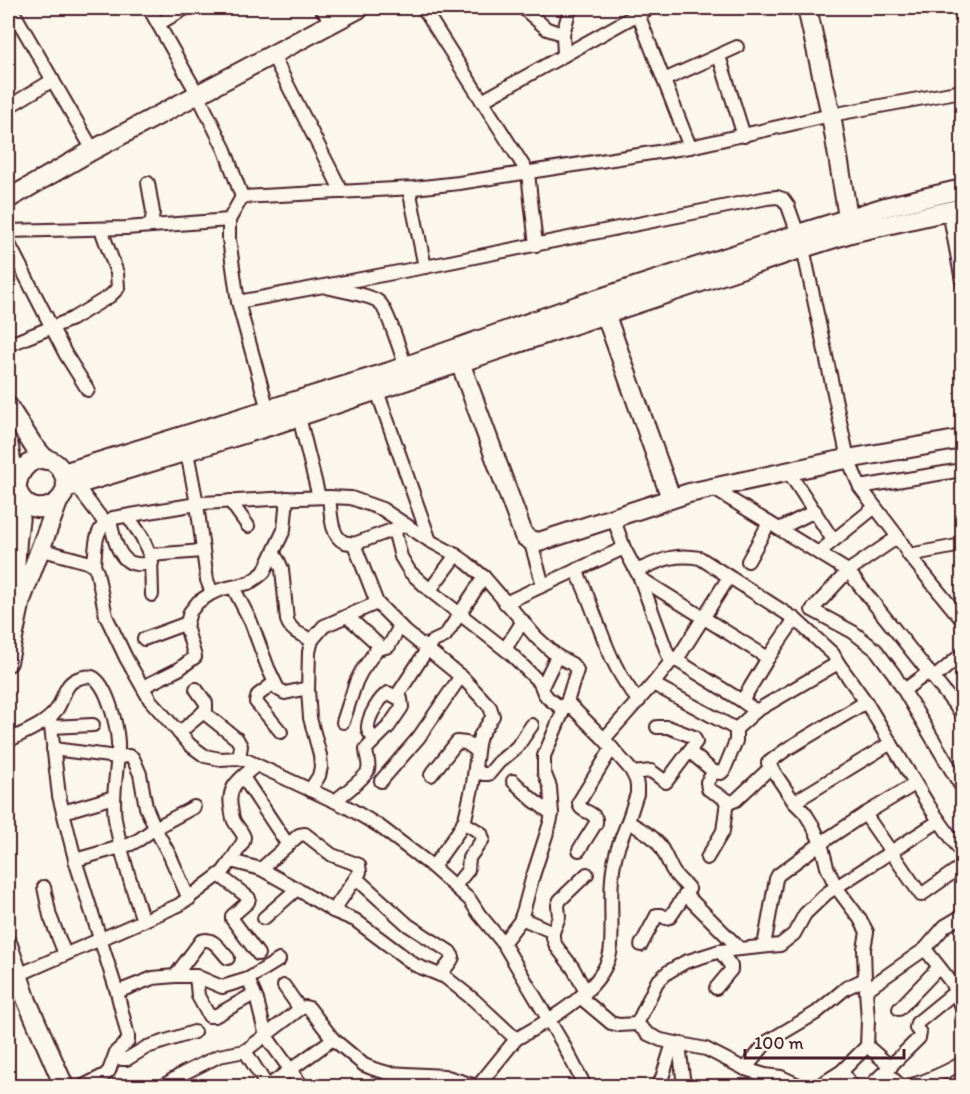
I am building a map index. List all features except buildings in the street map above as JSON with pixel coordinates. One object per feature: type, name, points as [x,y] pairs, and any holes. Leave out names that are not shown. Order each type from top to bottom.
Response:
[{"type":"main road","points":[[8,199],[93,150],[272,54],[327,15],[360,8]]},
{"type":"main road","points":[[807,8],[831,115],[849,226]]},
{"type":"main road","points":[[849,226],[885,207],[963,189]]},
{"type":"main road","points":[[66,487],[187,452],[377,391],[579,305],[849,226],[956,210]]},
{"type":"main road","points":[[8,442],[20,492],[28,505],[35,508],[51,507],[66,487],[268,410],[406,367],[458,357],[605,313],[800,241]]},
{"type":"main road","points":[[605,313],[671,498]]},
{"type":"main road","points":[[458,357],[524,536],[539,542],[671,498],[712,488],[848,459],[963,439]]},
{"type":"main road","points":[[8,405],[33,445],[46,460]]},
{"type":"main road","points":[[8,604],[15,571],[21,471],[32,461],[46,460],[54,463],[66,487]]},
{"type":"main road","points":[[8,662],[21,600],[39,549],[66,487]]},
{"type":"main road","points":[[8,945],[13,977],[39,1060],[52,1086]]},
{"type":"main road","points":[[13,977],[27,1001],[64,1086]]},
{"type":"street","points":[[11,8],[93,150]]},
{"type":"street","points":[[149,8],[197,93],[225,150],[242,197],[229,220],[229,239],[238,302],[268,410]]},
{"type":"street","points":[[158,24],[186,8]]},
{"type":"street","points":[[423,8],[528,173],[536,244]]},
{"type":"street","points":[[524,8],[546,30],[563,34]]},
{"type":"street","points":[[564,55],[563,34],[570,8]]},
{"type":"street","points":[[482,101],[650,8]]},
{"type":"street","points":[[638,14],[690,147]]},
{"type":"street","points":[[664,80],[737,47]]},
{"type":"street","points":[[272,54],[342,192]]},
{"type":"street","points":[[719,56],[744,136]]},
{"type":"street","points":[[8,107],[53,80]]},
{"type":"street","points":[[242,197],[409,189],[528,173],[690,147],[831,115],[963,91]]},
{"type":"street","points":[[148,183],[153,212],[151,226]]},
{"type":"street","points":[[409,189],[425,267]]},
{"type":"street","points":[[238,302],[767,198],[783,199],[788,206],[800,241],[848,459],[860,487],[874,507],[909,555],[958,608],[963,620]]},
{"type":"street","points":[[956,210],[963,281]]},
{"type":"street","points":[[8,231],[101,229],[229,220]]},
{"type":"street","points":[[8,345],[72,319],[110,296],[118,288],[117,273],[101,229]]},
{"type":"street","points":[[8,242],[66,355],[88,390]]},
{"type":"street","points":[[322,286],[369,297],[379,302],[385,311],[406,367]]},
{"type":"street","points":[[377,391],[430,541]]},
{"type":"street","points":[[299,417],[337,537],[354,544],[400,527]]},
{"type":"street","points":[[187,452],[197,504],[207,580],[212,593]]},
{"type":"street","points":[[860,487],[963,470]]},
{"type":"street","points":[[788,471],[833,540]]},
{"type":"street","points":[[66,487],[107,522],[115,542],[131,563],[138,564],[151,559],[203,551]]},
{"type":"street","points":[[712,488],[848,571],[963,714]]},
{"type":"street","points":[[143,687],[180,669],[195,657],[187,623],[190,612],[198,602],[212,593],[249,583],[264,572],[284,530],[287,498]]},
{"type":"street","points":[[503,943],[521,918],[552,814],[550,787],[544,772],[544,756],[566,706],[577,670],[572,664],[557,656],[536,637],[484,577],[456,555],[400,527],[382,509],[351,498],[287,498],[197,504],[113,518],[107,522],[97,536],[94,566],[106,616],[150,700],[190,745],[205,756],[220,759],[238,758],[335,801],[379,826],[455,886],[470,900],[503,943],[563,1044],[585,1086]]},
{"type":"street","points":[[230,501],[248,526]]},
{"type":"street","points":[[818,553],[874,507]]},
{"type":"street","points":[[748,561],[774,526],[814,512]]},
{"type":"street","points":[[128,516],[142,537],[151,559],[152,595]]},
{"type":"street","points":[[613,517],[624,548],[638,574],[668,656],[756,711]]},
{"type":"street","points":[[163,1086],[178,1082],[219,1056],[245,1051],[305,1007],[309,1008],[333,1039],[364,1065],[388,1072],[444,1076],[477,1086],[516,1039],[548,1021],[583,994],[602,972],[610,958],[613,871],[615,855],[637,794],[638,786],[633,773],[608,744],[566,706],[548,698],[535,677],[505,649],[429,590],[410,572],[401,556],[400,527]]},
{"type":"street","points":[[742,701],[768,658],[798,622],[848,571],[898,537]]},
{"type":"street","points":[[530,540],[543,585]]},
{"type":"street","points":[[354,544],[377,603],[400,626],[461,676],[493,712],[491,721],[480,736],[476,750],[470,803],[463,822],[433,867]]},
{"type":"street","points":[[909,555],[963,545]]},
{"type":"street","points":[[506,603],[624,548]]},
{"type":"street","points":[[39,549],[94,566]]},
{"type":"street","points":[[274,554],[282,569],[289,626],[312,640]]},
{"type":"street","points":[[429,590],[456,555]]},
{"type":"street","points":[[638,574],[670,557],[687,555],[700,558],[798,622],[834,654],[915,784],[963,853]]},
{"type":"street","points":[[576,570],[620,676],[639,701]]},
{"type":"street","points":[[638,574],[768,658]]},
{"type":"street","points":[[396,696],[432,642],[445,636],[484,577]]},
{"type":"street","points":[[579,850],[596,823],[596,819],[593,814],[581,810],[579,801],[608,744],[639,701],[675,660],[729,577]]},
{"type":"street","points":[[233,587],[251,622],[278,689],[285,693],[308,688]]},
{"type":"street","points":[[310,790],[319,776],[321,760],[310,718],[308,688],[309,652],[312,640],[324,626],[377,603]]},
{"type":"street","points":[[812,610],[853,632],[876,650],[894,674],[963,788]]},
{"type":"street","points":[[347,616],[382,648],[389,646],[400,626]]},
{"type":"street","points":[[505,649],[523,621]]},
{"type":"street","points":[[144,639],[187,623]]},
{"type":"street","points":[[343,722],[356,682],[379,646]]},
{"type":"street","points":[[904,690],[963,654]]},
{"type":"street","points":[[542,687],[557,656]]},
{"type":"street","points":[[690,751],[714,772],[721,773],[736,741],[736,729],[756,711],[838,663]]},
{"type":"street","points":[[83,1086],[110,1071],[116,1052],[128,1041],[128,1036],[117,992],[75,860],[59,796],[50,722],[66,688],[76,679],[89,676],[94,678],[111,706],[118,742],[114,809],[120,848],[143,921]]},
{"type":"street","points":[[381,781],[419,737],[461,676]]},
{"type":"street","points":[[274,683],[258,695],[256,702],[280,732]]},
{"type":"street","points":[[653,684],[736,729]]},
{"type":"street","points":[[179,733],[206,710],[206,703],[196,688]]},
{"type":"street","points":[[335,801],[367,772],[366,749],[389,726],[402,707],[401,699],[396,696],[388,693],[379,701],[368,727],[375,739]]},
{"type":"street","points":[[818,1086],[842,1071],[867,1046],[868,1020],[864,949],[867,932],[836,886],[827,867],[821,843],[805,813],[794,802],[768,763],[787,749],[866,702]]},
{"type":"street","points":[[203,712],[237,739],[241,746],[238,758]]},
{"type":"street","points":[[8,741],[39,725],[50,722],[93,725]]},
{"type":"street","points":[[475,770],[489,774],[517,747],[532,725]]},
{"type":"street","points":[[633,773],[651,771],[666,782],[696,742],[694,737],[668,727],[657,727]]},
{"type":"street","points":[[431,775],[457,742],[466,743],[476,750]]},
{"type":"street","points":[[794,802],[891,743]]},
{"type":"street","points":[[53,748],[133,758],[140,774],[146,807],[189,899]]},
{"type":"street","points":[[13,977],[179,905],[219,875],[231,861],[244,837],[232,816],[230,792],[233,786],[256,765]]},
{"type":"street","points":[[714,772],[707,782],[708,789],[731,802],[771,767]]},
{"type":"street","points":[[243,777],[288,845]]},
{"type":"street","points":[[513,781],[533,801],[552,814]]},
{"type":"street","points":[[764,946],[778,874],[865,814],[915,784]]},
{"type":"street","points":[[63,812],[114,797]]},
{"type":"street","points":[[707,858],[723,831],[727,801]]},
{"type":"street","points":[[75,860],[120,848],[140,839],[155,828],[194,807]]},
{"type":"street","points":[[865,814],[921,895],[963,866]]},
{"type":"street","points":[[637,1024],[657,982],[668,972],[685,962],[720,951],[780,945],[794,934],[805,914],[827,892],[939,821]]},
{"type":"street","points":[[455,886],[468,870],[469,858],[483,839],[481,833],[463,822]]},
{"type":"street","points":[[628,822],[656,841],[677,878],[689,889],[668,918],[657,915],[641,945]]},
{"type":"street","points":[[261,870],[299,835],[306,834],[332,855],[358,865],[360,872],[333,911]]},
{"type":"street","points":[[231,861],[261,870],[333,911],[355,920],[415,965],[445,977],[516,1039]]},
{"type":"street","points":[[587,874],[560,900],[558,921],[553,938],[556,946],[573,968],[583,994],[612,1023],[637,1024],[648,1034],[661,1040],[706,1049],[745,1069],[781,1077],[801,1086]]},
{"type":"street","points":[[219,875],[249,898],[248,902],[232,916],[232,919],[258,954]]},
{"type":"street","points":[[356,878],[408,925],[450,952],[453,957],[440,975]]},
{"type":"street","points":[[44,886],[50,916],[65,954]]},
{"type":"street","points":[[264,918],[297,889]]},
{"type":"street","points":[[686,896],[740,949]]},
{"type":"street","points":[[745,1069],[767,1042],[816,1014],[846,988],[866,984],[925,949],[945,926],[963,916]]},
{"type":"street","points":[[521,918],[553,932]]},
{"type":"street","points":[[175,976],[201,941],[208,939],[213,941],[228,958]]},
{"type":"street","points":[[925,949],[953,987],[963,1007]]},
{"type":"street","points":[[716,988],[731,970],[731,966],[720,951]]},
{"type":"street","points":[[117,992],[153,978],[175,976],[196,976],[222,987],[248,979],[279,960]]},
{"type":"street","points":[[899,1009],[939,968]]},
{"type":"street","points":[[870,1086],[920,1035],[916,1028],[917,1023],[963,974]]},
{"type":"street","points":[[196,976],[198,996],[209,1016],[215,1016],[254,994]]},
{"type":"street","points":[[248,979],[257,1000],[266,1036],[302,1086]]},
{"type":"street","points":[[284,986],[300,1009]]},
{"type":"street","points":[[115,1057],[127,1059],[147,1047],[194,1032]]},
{"type":"street","points":[[245,1051],[267,1086],[333,1039]]},
{"type":"street","points":[[658,1086],[676,1043]]},
{"type":"street","points":[[676,1043],[684,1086]]},
{"type":"street","points":[[867,1046],[900,1084],[908,1085],[941,1074],[963,1063]]},
{"type":"street","points":[[842,1071],[852,1086]]}]
